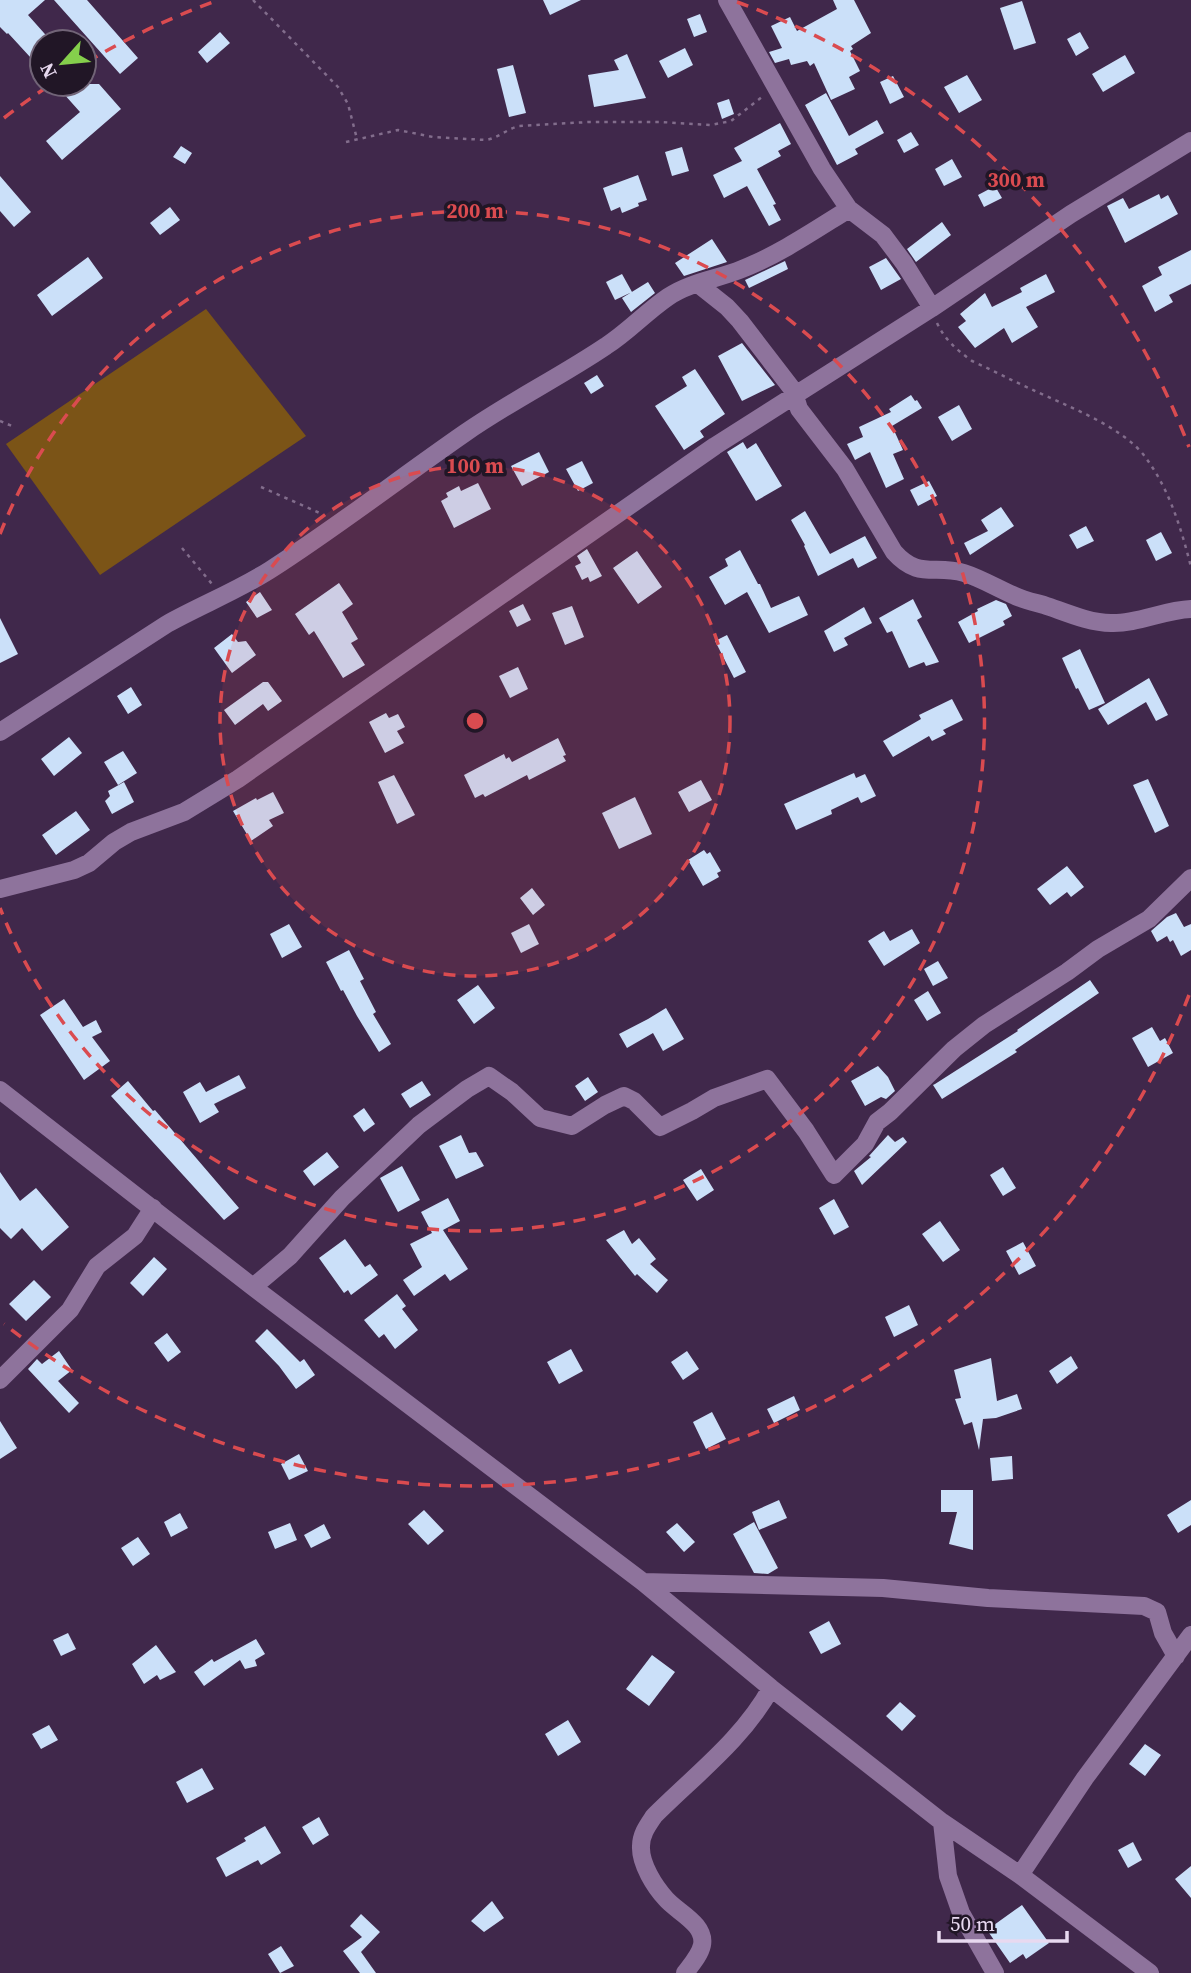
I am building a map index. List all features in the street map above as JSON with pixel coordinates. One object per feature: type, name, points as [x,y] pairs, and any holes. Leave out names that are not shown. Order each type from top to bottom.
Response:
[{"type":"street","points":[[727,0],[822,169],[849,209],[883,235],[932,308]]},
{"type":"street","points":[[0,889],[74,870],[89,863],[131,832],[184,811],[238,779],[715,446],[932,308],[1071,214],[1191,141]]},
{"type":"street","points":[[0,732],[167,624],[269,571],[468,431],[605,347],[667,298],[764,259],[849,209]]},
{"type":"street","points":[[698,284],[740,321],[796,394],[799,409],[845,468],[894,552],[903,562],[923,570],[960,572],[1024,600],[1111,624],[1191,609]]},
{"type":"street","points":[[253,1287],[290,1256],[350,1190],[419,1125],[489,1076],[512,1092],[540,1118],[572,1125],[624,1096],[634,1101],[660,1127],[714,1098],[767,1079],[834,1175],[865,1144],[877,1122],[954,1049],[984,1025],[1068,972],[1098,949],[1149,919],[1191,878]]},
{"type":"street","points":[[0,1090],[253,1287],[643,1582],[771,1688],[942,1822],[1020,1875],[1150,1973]]},
{"type":"street","points":[[0,1380],[70,1310],[97,1266],[135,1236],[153,1208]]},
{"type":"street","points":[[643,1582],[883,1588],[988,1598],[1144,1606],[1157,1612],[1163,1633],[1176,1656]]},
{"type":"street","points":[[1020,1875],[1085,1778],[1191,1635]]},
{"type":"street","points":[[685,1973],[702,1946],[702,1939],[685,1913],[667,1900],[651,1878],[641,1846],[645,1830],[654,1816],[740,1733],[759,1710],[771,1688]]},
{"type":"street","points":[[942,1822],[948,1876],[961,1913],[995,1973]]},
{"type":"path","points":[[253,0],[338,87],[348,104],[357,139]]},
{"type":"path","points":[[346,142],[398,130],[433,137],[486,140],[519,126],[661,121],[711,125],[731,121],[776,85]]},
{"type":"path","points":[[932,308],[947,339],[965,355],[1029,389],[1096,419],[1126,438],[1146,457],[1175,510],[1191,567]]},
{"type":"path","points":[[0,421],[12,426]]},
{"type":"path","points":[[261,487],[342,522]]},
{"type":"path","points":[[182,548],[223,597]]},
{"type":"shaded area","points":[[206,309],[306,436],[100,575],[6,444]]},
{"type":"building","points":[[0,0],[45,0],[28,15],[40,28],[28,28],[28,55],[0,27]]},
{"type":"building","points":[[54,0],[87,0],[138,58],[120,74],[98,49],[98,28],[79,28]]},
{"type":"building","points":[[543,0],[581,0],[550,15]]},
{"type":"building","points":[[833,0],[854,0],[871,33],[851,46],[853,49],[850,51],[860,71],[849,77],[855,89],[831,100],[814,63],[810,66],[807,61],[791,65],[789,59],[775,63],[769,52],[782,48],[771,26],[790,17],[797,31],[837,9]]},
{"type":"building","points":[[1022,1],[1036,43],[1014,50],[1000,8]]},
{"type":"building","points":[[700,14],[707,32],[694,37],[687,19]]},
{"type":"building","points":[[220,32],[230,43],[207,63],[198,52]]},
{"type":"building","points":[[1080,32],[1089,48],[1076,56],[1067,39]]},
{"type":"building","points":[[685,48],[693,65],[668,78],[659,61]]},
{"type":"building","points":[[627,54],[646,98],[594,107],[588,75],[619,70],[614,60]]},
{"type":"building","points":[[1125,55],[1135,73],[1103,92],[1092,74]]},
{"type":"building","points":[[513,65],[526,113],[509,117],[497,69]]},
{"type":"building","points":[[967,75],[982,100],[959,113],[944,87]]},
{"type":"building","points":[[893,76],[904,97],[890,104],[880,82]]},
{"type":"building","points":[[98,84],[121,109],[62,160],[46,141],[80,112],[68,98],[98,98]]},
{"type":"building","points":[[826,93],[849,136],[877,120],[884,133],[855,149],[858,154],[837,165],[805,105]]},
{"type":"building","points":[[729,99],[734,114],[722,119],[717,103]]},
{"type":"building","points":[[780,123],[791,144],[778,151],[781,156],[757,169],[776,204],[773,205],[781,220],[769,226],[747,186],[724,198],[713,175],[742,161],[734,148]]},
{"type":"building","points":[[911,132],[919,145],[904,153],[897,140]]},
{"type":"building","points":[[181,146],[192,153],[185,164],[173,157]]},
{"type":"building","points":[[682,147],[689,171],[672,176],[665,152]]},
{"type":"building","points":[[952,159],[962,177],[944,186],[935,169]]},
{"type":"building","points":[[638,175],[647,200],[622,213],[620,207],[611,211],[603,188]]},
{"type":"building","points":[[0,176],[31,212],[14,227],[0,211]]},
{"type":"building","points":[[995,186],[1002,198],[984,207],[978,195]]},
{"type":"building","points":[[1159,194],[1161,199],[1168,195],[1178,214],[1125,243],[1107,206],[1123,198],[1129,209]]},
{"type":"building","points":[[170,207],[180,220],[160,235],[150,223]]},
{"type":"building","points":[[942,222],[951,235],[916,262],[907,249]]},
{"type":"building","points":[[712,239],[727,262],[684,276],[675,263]]},
{"type":"building","points":[[1191,250],[1191,284],[1169,295],[1173,302],[1155,312],[1142,286],[1162,275],[1158,267]]},
{"type":"building","points":[[88,257],[103,278],[52,316],[37,295]]},
{"type":"building","points":[[886,258],[901,279],[881,290],[869,267]]},
{"type":"building","points":[[785,261],[788,269],[749,288],[745,280]]},
{"type":"building","points":[[622,274],[632,292],[615,300],[606,282]]},
{"type":"building","points":[[1046,274],[1055,292],[1026,307],[1038,327],[1012,343],[1004,328],[975,348],[958,327],[966,321],[960,314],[985,293],[992,307],[1022,292],[1020,288]]},
{"type":"building","points":[[648,282],[655,293],[631,312],[622,298]]},
{"type":"building","points":[[742,343],[775,385],[742,401],[718,356]]},
{"type":"building","points":[[695,369],[725,414],[700,431],[704,437],[684,450],[655,406],[687,386],[682,377]]},
{"type":"building","points":[[597,375],[604,386],[591,394],[584,383]]},
{"type":"building","points":[[911,395],[922,408],[892,426],[903,450],[893,454],[904,479],[886,488],[870,452],[855,460],[847,444],[863,437],[859,427],[891,412],[889,409]]},
{"type":"building","points":[[959,405],[972,429],[952,441],[938,417]]},
{"type":"building","points":[[743,442],[747,449],[756,443],[782,486],[756,501],[727,452]]},
{"type":"building","points":[[539,452],[549,472],[522,486],[511,466]]},
{"type":"building","points":[[582,461],[593,483],[578,491],[566,469]]},
{"type":"building","points":[[929,481],[937,496],[918,506],[910,490]]},
{"type":"building","points":[[478,483],[491,509],[454,528],[441,501],[448,497],[446,493],[459,486],[461,491]]},
{"type":"building","points":[[1001,507],[1014,526],[970,555],[964,543],[988,531],[981,520]]},
{"type":"building","points":[[805,511],[830,554],[865,536],[877,558],[858,568],[853,558],[818,576],[791,520]]},
{"type":"building","points":[[1086,526],[1094,541],[1077,549],[1069,535]]},
{"type":"building","points":[[1161,532],[1172,553],[1156,561],[1146,540]]},
{"type":"building","points":[[587,549],[602,576],[590,582],[588,577],[582,580],[575,566],[581,563],[577,556]]},
{"type":"building","points":[[740,550],[771,608],[799,596],[808,615],[769,633],[747,592],[725,605],[709,577],[728,566],[725,559]]},
{"type":"building","points":[[637,551],[662,587],[638,604],[613,568]]},
{"type":"building","points":[[339,583],[353,604],[342,612],[358,639],[351,643],[365,665],[343,678],[314,631],[309,635],[295,614]]},
{"type":"building","points":[[260,592],[272,610],[257,618],[246,602]]},
{"type":"building","points":[[913,599],[922,617],[917,620],[939,662],[926,666],[924,662],[909,668],[892,631],[887,633],[879,618]]},
{"type":"building","points":[[996,600],[1006,604],[1012,616],[1003,621],[1005,625],[969,643],[958,622]]},
{"type":"building","points":[[523,604],[531,620],[517,627],[509,611]]},
{"type":"building","points":[[572,606],[584,637],[565,645],[552,613]]},
{"type":"building","points":[[864,607],[872,623],[844,638],[848,645],[834,652],[824,631]]},
{"type":"building","points":[[0,618],[18,654],[0,663]]},
{"type":"building","points":[[232,634],[238,642],[246,641],[256,655],[232,673],[214,648]]},
{"type":"building","points":[[727,635],[746,672],[734,678],[715,641]]},
{"type":"building","points":[[1080,649],[1105,703],[1089,710],[1062,658]]},
{"type":"building","points":[[518,667],[528,689],[510,698],[499,676]]},
{"type":"building","points":[[1149,678],[1168,715],[1156,721],[1146,702],[1108,725],[1098,709]]},
{"type":"building","points":[[263,682],[268,682],[282,701],[268,711],[263,704],[235,725],[224,710]]},
{"type":"building","points":[[131,687],[142,705],[128,714],[117,696]]},
{"type":"building","points":[[952,699],[963,720],[943,730],[946,734],[932,741],[929,736],[893,757],[883,741],[921,719],[919,715]]},
{"type":"building","points":[[386,713],[389,718],[398,714],[405,727],[397,731],[404,743],[385,753],[369,722]]},
{"type":"building","points":[[69,737],[82,753],[54,776],[41,759]]},
{"type":"building","points":[[558,738],[566,761],[529,780],[527,775],[485,797],[483,794],[475,798],[464,775],[504,754],[506,759],[509,757],[512,762]]},
{"type":"building","points":[[123,751],[137,773],[118,785],[104,762]]},
{"type":"building","points":[[854,773],[856,778],[865,774],[876,796],[861,803],[858,797],[831,810],[832,814],[796,830],[784,804]]},
{"type":"building","points":[[394,775],[415,815],[397,824],[378,782]]},
{"type":"building","points":[[1148,779],[1169,826],[1155,833],[1133,785]]},
{"type":"building","points":[[701,780],[712,800],[689,812],[678,792]]},
{"type":"building","points":[[124,782],[134,802],[112,814],[105,801],[110,796],[108,791]]},
{"type":"building","points":[[273,792],[284,813],[269,820],[273,826],[251,841],[233,811]]},
{"type":"building","points":[[635,797],[652,834],[619,849],[602,813]]},
{"type":"building","points":[[76,811],[90,830],[56,855],[42,835]]},
{"type":"building","points":[[704,850],[707,854],[710,852],[721,871],[717,873],[719,877],[703,886],[688,860]]},
{"type":"building","points":[[1067,866],[1084,887],[1071,897],[1067,892],[1050,905],[1037,889]]},
{"type":"building","points":[[532,888],[545,905],[533,915],[520,898]]},
{"type":"building","points":[[1176,913],[1184,927],[1191,924],[1191,950],[1181,956],[1173,940],[1170,942],[1167,936],[1157,942],[1151,931]]},
{"type":"building","points":[[289,924],[302,947],[282,958],[270,934]]},
{"type":"building","points":[[529,924],[539,944],[521,953],[511,933]]},
{"type":"building","points":[[912,929],[920,943],[884,966],[868,941],[884,931],[890,941]]},
{"type":"building","points":[[349,950],[364,979],[360,981],[376,1012],[373,1014],[391,1044],[379,1052],[326,962]]},
{"type":"building","points":[[938,961],[948,978],[933,986],[924,969]]},
{"type":"building","points":[[1090,980],[1099,993],[1015,1050],[1017,1052],[942,1099],[933,1085],[1018,1031]]},
{"type":"building","points":[[478,985],[495,1008],[474,1024],[457,1000]]},
{"type":"building","points":[[928,991],[941,1013],[927,1021],[914,1000]]},
{"type":"building","points":[[64,999],[83,1027],[96,1020],[102,1032],[92,1037],[110,1061],[84,1080],[40,1015]]},
{"type":"building","points":[[666,1008],[684,1039],[663,1051],[653,1033],[627,1048],[619,1034]]},
{"type":"building","points":[[1152,1027],[1160,1041],[1165,1038],[1173,1053],[1148,1067],[1132,1038]]},
{"type":"building","points":[[878,1066],[895,1091],[886,1099],[881,1097],[865,1106],[851,1081]]},
{"type":"building","points":[[239,1075],[246,1088],[214,1104],[219,1112],[200,1123],[183,1092],[200,1082],[206,1092]]},
{"type":"building","points":[[588,1077],[598,1092],[585,1101],[575,1086]]},
{"type":"building","points":[[128,1081],[239,1208],[224,1220],[111,1096]]},
{"type":"building","points":[[422,1081],[431,1095],[410,1108],[401,1094]]},
{"type":"building","points":[[364,1108],[375,1124],[364,1132],[353,1116]]},
{"type":"building","points":[[461,1135],[469,1153],[476,1152],[484,1166],[456,1179],[439,1146]]},
{"type":"building","points":[[888,1135],[895,1142],[903,1137],[907,1142],[862,1185],[854,1171],[871,1157],[869,1156]]},
{"type":"building","points":[[327,1152],[339,1167],[314,1186],[303,1171]]},
{"type":"building","points":[[402,1166],[420,1200],[398,1212],[380,1178]]},
{"type":"building","points":[[1003,1167],[1016,1188],[1003,1196],[990,1175]]},
{"type":"building","points":[[701,1169],[714,1190],[697,1201],[683,1180]]},
{"type":"building","points":[[0,1172],[20,1201],[36,1188],[69,1227],[42,1251],[22,1228],[11,1239],[0,1228]]},
{"type":"building","points":[[448,1198],[460,1221],[443,1230],[468,1269],[450,1281],[445,1274],[414,1296],[403,1280],[422,1267],[410,1244],[432,1233],[421,1212]]},
{"type":"building","points":[[834,1199],[849,1227],[834,1235],[819,1208]]},
{"type":"building","points":[[940,1221],[960,1250],[943,1262],[922,1234]]},
{"type":"building","points":[[624,1230],[632,1244],[639,1238],[656,1259],[650,1264],[668,1280],[657,1293],[637,1274],[635,1276],[606,1240]]},
{"type":"building","points":[[345,1239],[365,1267],[370,1264],[378,1275],[351,1295],[348,1290],[344,1293],[319,1258]]},
{"type":"building","points":[[1023,1242],[1036,1266],[1019,1275],[1006,1251]]},
{"type":"building","points":[[154,1257],[167,1269],[143,1296],[130,1283]]},
{"type":"building","points":[[34,1280],[51,1297],[26,1321],[9,1304]]},
{"type":"building","points":[[397,1294],[406,1306],[402,1309],[418,1330],[395,1349],[384,1334],[379,1338],[364,1320]]},
{"type":"building","points":[[909,1305],[918,1325],[894,1337],[885,1317]]},
{"type":"building","points":[[267,1329],[300,1362],[304,1359],[315,1375],[296,1389],[255,1341]]},
{"type":"building","points":[[167,1333],[181,1352],[168,1362],[154,1343]]},
{"type":"building","points":[[571,1349],[583,1371],[559,1384],[547,1362]]},
{"type":"building","points":[[59,1351],[72,1370],[58,1381],[79,1403],[69,1413],[28,1369],[37,1359],[42,1364]]},
{"type":"building","points":[[687,1351],[699,1369],[683,1380],[671,1362]]},
{"type":"building","points":[[1071,1356],[1078,1368],[1057,1384],[1049,1371]]},
{"type":"building","points":[[991,1358],[997,1401],[1017,1394],[1022,1409],[996,1418],[983,1419],[979,1450],[972,1422],[964,1425],[955,1399],[961,1398],[954,1370]]},
{"type":"building","points":[[794,1396],[800,1410],[774,1423],[767,1409]]},
{"type":"building","points":[[712,1412],[726,1439],[706,1449],[693,1422]]},
{"type":"building","points":[[0,1421],[17,1448],[0,1459]]},
{"type":"building","points":[[299,1454],[308,1471],[289,1480],[281,1464]]},
{"type":"building","points":[[1012,1456],[1013,1479],[992,1481],[990,1458]]},
{"type":"building","points":[[941,1490],[973,1490],[973,1550],[949,1544],[957,1512],[941,1512]]},
{"type":"building","points":[[779,1500],[787,1518],[759,1530],[752,1512]]},
{"type":"building","points":[[1191,1500],[1191,1525],[1178,1533],[1167,1515]]},
{"type":"building","points":[[424,1510],[444,1531],[428,1545],[408,1524]]},
{"type":"building","points":[[180,1513],[188,1528],[171,1537],[164,1522]]},
{"type":"building","points":[[754,1522],[778,1568],[768,1574],[754,1573],[733,1534]]},
{"type":"building","points":[[290,1523],[297,1540],[275,1549],[268,1532]]},
{"type":"building","points":[[677,1523],[695,1542],[684,1552],[666,1532]]},
{"type":"building","points":[[324,1524],[331,1538],[311,1548],[304,1535]]},
{"type":"building","points":[[138,1537],[150,1554],[133,1566],[121,1548]]},
{"type":"building","points":[[829,1621],[841,1644],[821,1654],[809,1632]]},
{"type":"building","points":[[68,1633],[76,1649],[61,1656],[53,1640]]},
{"type":"building","points":[[256,1639],[265,1654],[255,1660],[257,1666],[245,1669],[240,1660],[204,1686],[194,1672],[212,1659],[214,1662]]},
{"type":"building","points":[[156,1645],[176,1672],[160,1680],[157,1675],[144,1684],[132,1664]]},
{"type":"building","points":[[652,1655],[675,1672],[649,1706],[626,1689]]},
{"type":"building","points":[[900,1702],[916,1716],[902,1731],[886,1716]]},
{"type":"building","points":[[568,1720],[581,1742],[558,1756],[545,1734]]},
{"type":"building","points":[[49,1725],[58,1740],[41,1749],[32,1734]]},
{"type":"building","points":[[1145,1744],[1161,1755],[1145,1776],[1129,1764]]},
{"type":"building","points":[[202,1768],[214,1789],[187,1803],[176,1782]]},
{"type":"building","points":[[319,1817],[329,1835],[313,1845],[302,1827]]},
{"type":"building","points":[[265,1826],[281,1853],[261,1865],[258,1860],[226,1877],[216,1858],[246,1841],[244,1838]]},
{"type":"building","points":[[1133,1842],[1142,1860],[1128,1868],[1118,1850]]},
{"type":"building","points":[[1191,1866],[1191,1898],[1175,1879]]},
{"type":"building","points":[[492,1901],[504,1918],[484,1932],[471,1921]]},
{"type":"building","points":[[1022,1905],[1049,1943],[1026,1959],[1023,1954],[1010,1963],[987,1930]]},
{"type":"building","points":[[361,1914],[380,1932],[361,1952],[376,1973],[360,1973],[343,1951],[362,1937],[350,1926]]},
{"type":"building","points":[[281,1946],[294,1966],[280,1973],[268,1954]]}]
